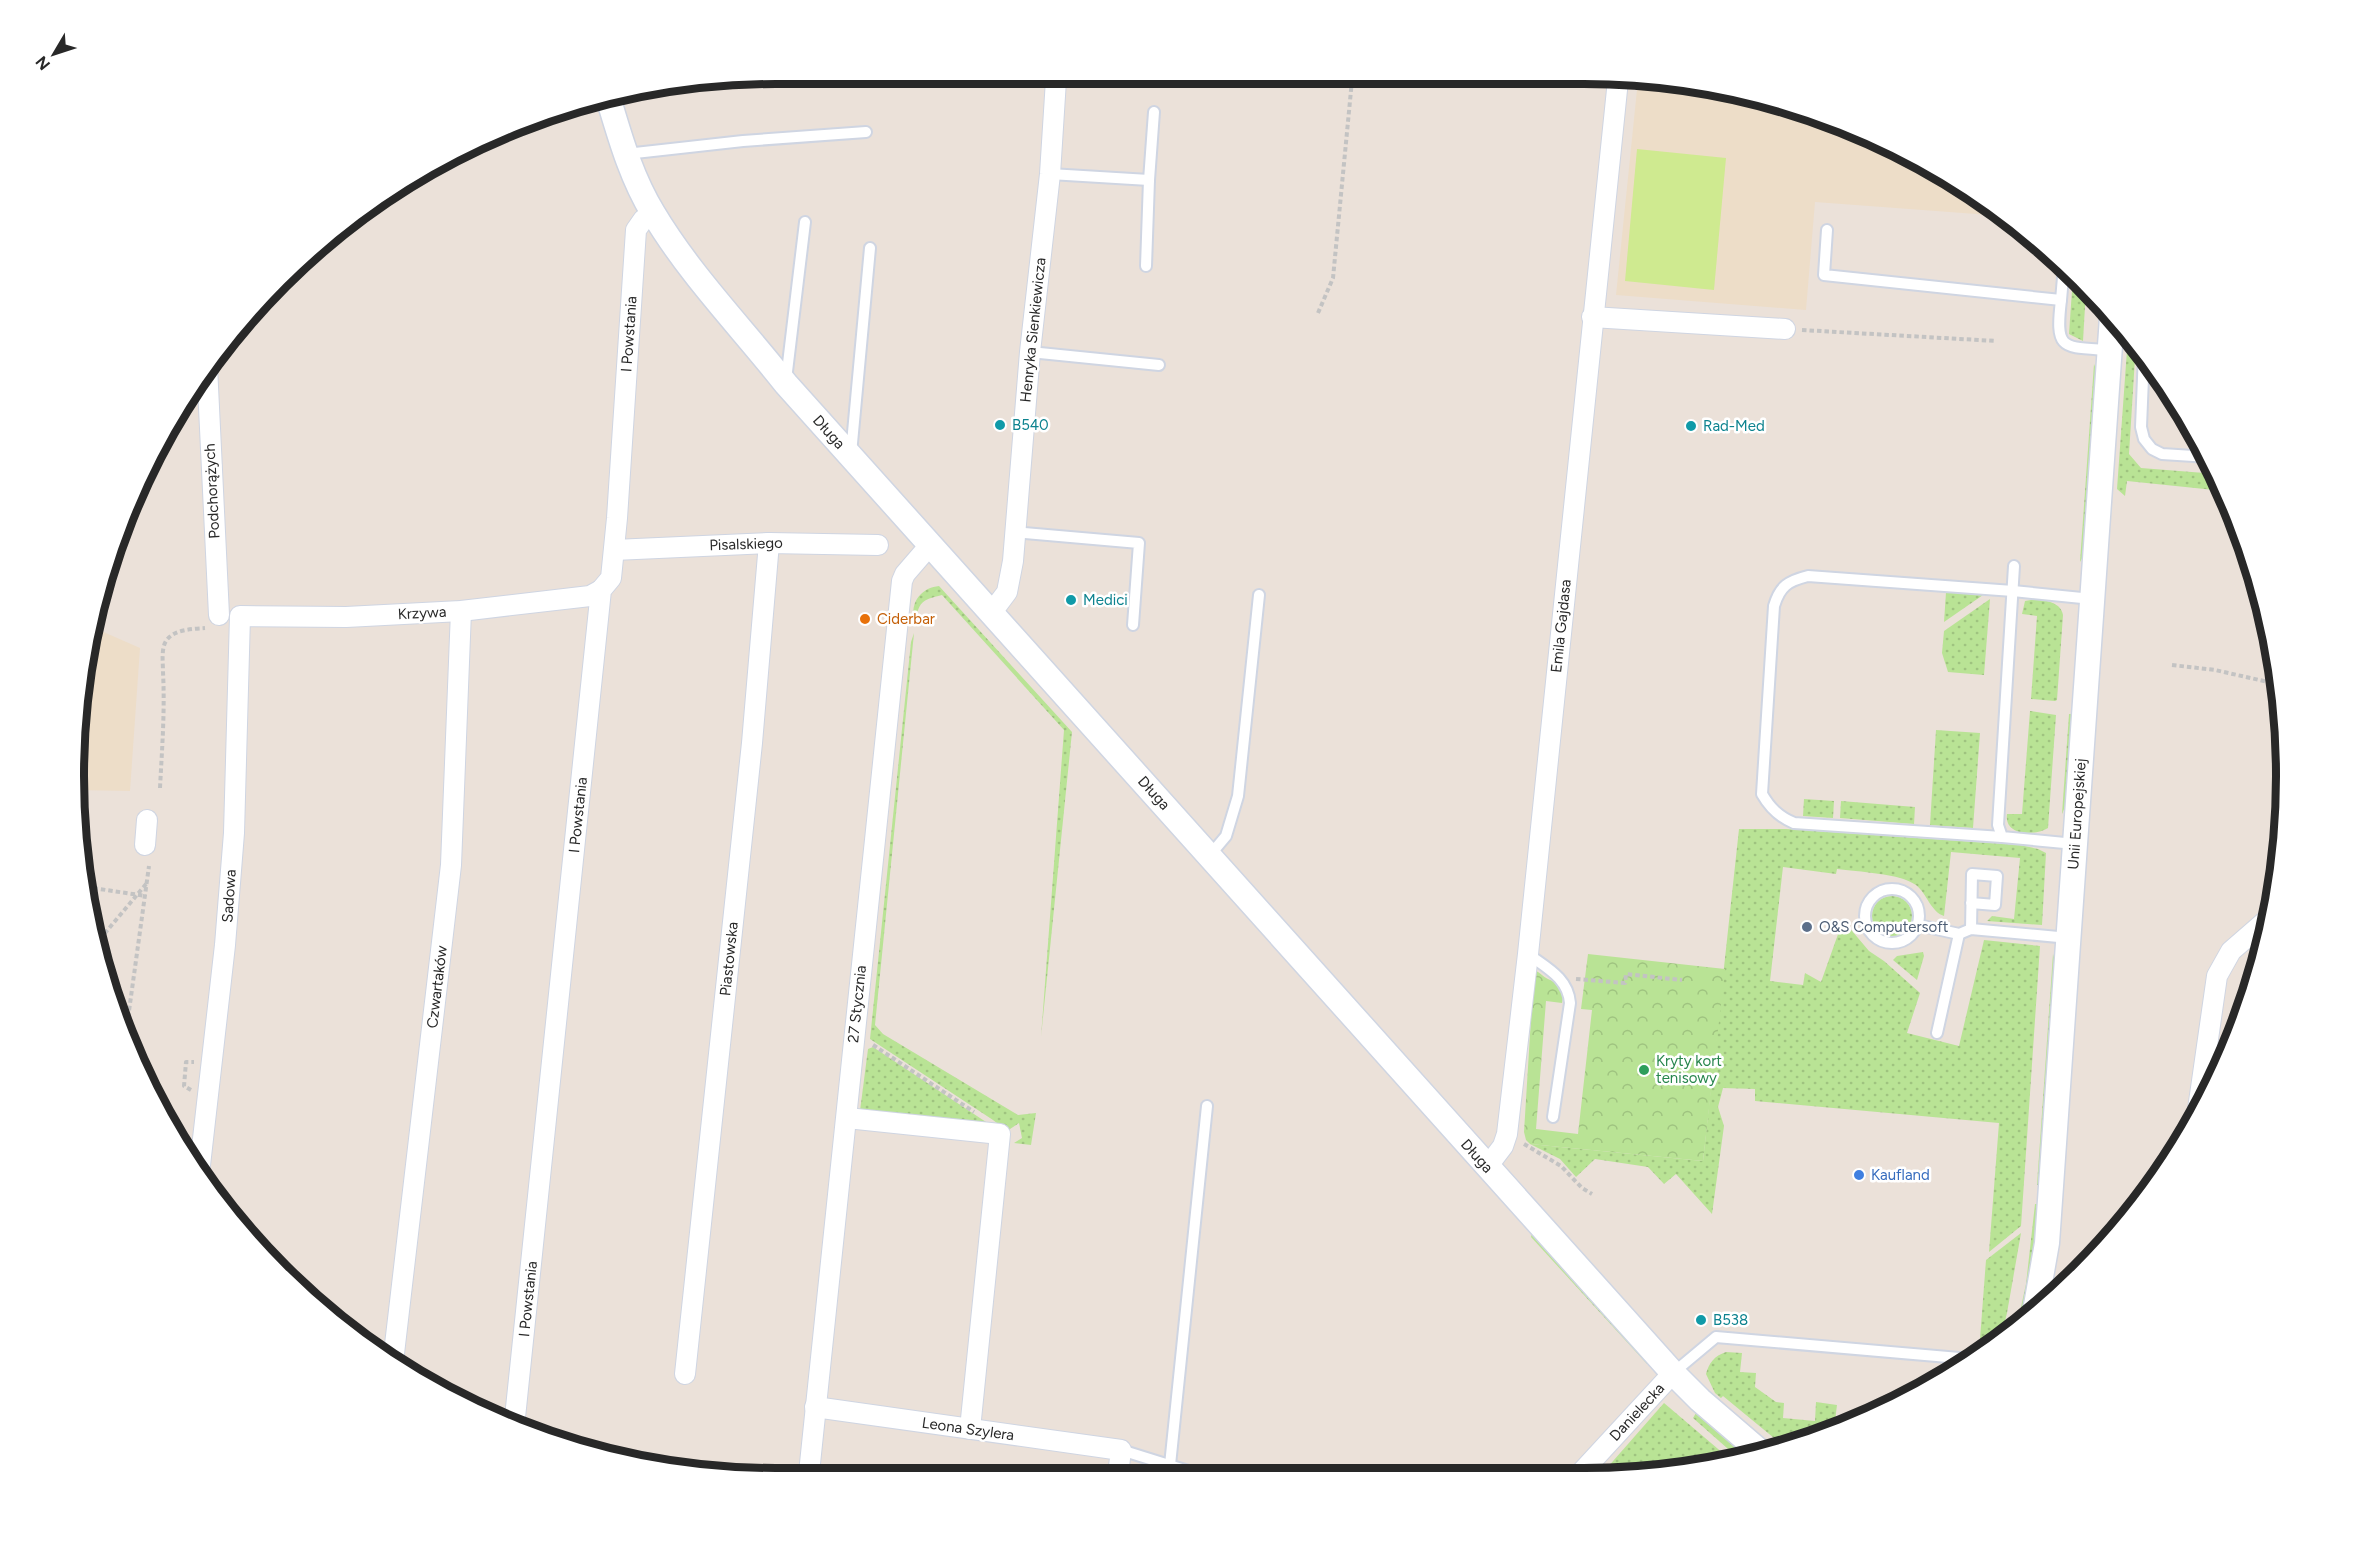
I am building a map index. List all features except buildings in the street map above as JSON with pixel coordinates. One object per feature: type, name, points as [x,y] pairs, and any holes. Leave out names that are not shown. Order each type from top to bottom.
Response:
[{"type":"street","name":"Henryka Sienkiewicza","points":[[992,612],[1007,592],[1012,561],[1030,352],[1050,174],[1056,84]]},
{"type":"street","name":"Emila Gajdasa","points":[[1487,1167],[1503,1146],[1507,1134],[1528,954],[1617,85]]},
{"type":"street","name":"Długa","points":[[610,105],[632,172],[652,213],[701,282],[786,384],[1673,1373],[1700,1400],[1755,1446]]},
{"type":"street","name":"I Powstania","points":[[515,1417],[601,590],[610,578],[614,550],[636,230],[652,213]]},
{"type":"street","points":[[1592,317],[1785,329]]},
{"type":"street","name":"Unii Europejskiej","points":[[2038,1298],[2047,1243],[2111,328]]},
{"type":"street","name":"Podchorążych","points":[[207,383],[214,622]]},
{"type":"street","name":"Pisalskiego","points":[[614,550],[769,543],[878,544]]},
{"type":"street","name":"Piastowska","points":[[685,1374],[749,765],[769,543]]},
{"type":"street","name":"27 Stycznia","points":[[809,1468],[902,581],[912,564],[930,544]]},
{"type":"street","name":"Krzywa","points":[[240,616],[346,617],[461,611],[591,596],[601,590]]},
{"type":"street","name":"Czwartaków","points":[[394,1352],[451,865],[461,611]]},
{"type":"street","name":"Sadowa","points":[[201,1159],[226,934],[234,833],[240,616]]},
{"type":"street","points":[[145,845],[147,820]]},
{"type":"street","points":[[2202,1088],[2217,976],[2231,951],[2259,927]]},
{"type":"street","points":[[847,1118],[1000,1134],[970,1429]]},
{"type":"street","name":"Danielecka","points":[[1585,1468],[1673,1373]]},
{"type":"street","name":"Leona Szylera","points":[[815,1407],[1121,1450]]},
{"type":"street","points":[[1119,1468],[1121,1450]]},
{"type":"lane","points":[[1146,266],[1154,112]]},
{"type":"lane","points":[[626,154],[743,141],[866,132]]},
{"type":"lane","points":[[1050,174],[1149,180]]},
{"type":"lane","points":[[786,384],[805,222]]},
{"type":"lane","points":[[1827,230],[1824,275],[2061,300]]},
{"type":"lane","points":[[851,457],[870,248]]},
{"type":"lane","points":[[2063,278],[2058,332],[2063,342],[2076,347],[2109,350]]},
{"type":"lane","points":[[1030,352],[1159,365]]},
{"type":"lane","points":[[2144,370],[2142,427],[2144,439],[2152,449],[2162,453],[2197,456]]},
{"type":"lane","points":[[1014,532],[1139,543],[1133,625]]},
{"type":"lane","points":[[2002,837],[1998,825],[2014,566]]},
{"type":"lane","points":[[2075,844],[1794,823],[1782,819],[1762,794],[1774,606],[1784,585],[1790,580],[1808,576],[2092,599]]},
{"type":"lane","points":[[1210,855],[1226,836],[1238,795],[1259,595]]},
{"type":"lane","points":[[1890,888],[1901,889],[1916,902],[1918,924],[1917,929],[1905,940],[1886,945],[1874,938],[1866,926],[1866,907],[1878,893],[1890,888]]},
{"type":"lane","points":[[1971,903],[1971,929]]},
{"type":"lane","points":[[1918,924],[1959,934],[1971,929],[2069,938]]},
{"type":"lane","points":[[1937,1033],[1959,934]]},
{"type":"lane","points":[[1528,954],[1560,977],[1569,992],[1570,1004],[1553,1117]]},
{"type":"lane","points":[[1170,1466],[1207,1106]]},
{"type":"lane","points":[[1673,1373],[1716,1337],[1957,1358]]},
{"type":"lane","points":[[1121,1450],[1177,1468]]},
{"type":"path","points":[[1318,313],[1333,278],[1352,84]]},
{"type":"path","points":[[1785,329],[1996,341]]},
{"type":"path","points":[[160,788],[164,647],[166,641],[173,635],[214,622]]},
{"type":"path","points":[[2172,665],[2215,670],[2269,682]]},
{"type":"path","points":[[128,1018],[149,866]]},
{"type":"path","points":[[103,935],[147,882]]},
{"type":"path","points":[[93,888],[146,896]]},
{"type":"path","points":[[1560,977],[1625,983],[1626,974],[1683,980]]},
{"type":"path","points":[[854,1034],[991,1123],[1000,1134]]},
{"type":"path","points":[[1507,1134],[1519,1139],[1561,1166],[1582,1188],[1592,1194]]},
{"type":"shaded area","points":[[1637,86],[1719,97],[1806,121],[1890,155],[1930,177],[1988,215],[1815,202],[1806,310],[1616,295]]},
{"type":"shaded area","points":[[100,630],[140,648],[130,791],[84,790],[85,731]]},
{"type":"green space","points":[[1637,149],[1726,158],[1714,290],[1625,281]]},
{"type":"green space","points":[[2072,286],[2085,300],[2083,341],[2069,334]]},
{"type":"green space","points":[[2127,350],[2135,358],[2129,454],[2141,468],[2206,473],[2214,490],[2127,481],[2125,496],[2117,489]]},
{"type":"green space","points":[[2094,364],[2097,372],[2084,555],[2080,562]]},
{"type":"green space","points":[[939,586],[1072,732],[1041,1037],[1064,730],[942,595],[922,603],[915,623],[914,609],[918,598],[926,590]]},
{"type":"green space","points":[[1946,592],[1983,595],[1944,622]]},
{"type":"green space","points":[[1990,599],[1984,675],[1948,672],[1942,653],[1944,631]]},
{"type":"green space","points":[[2037,599],[2057,605],[2063,615],[2057,700],[2055,701],[2031,699],[2037,616],[2022,614],[2025,601]]},
{"type":"green space","points":[[914,633],[875,1025],[883,1034],[1018,1115],[1036,1113],[1031,1145],[1014,1143],[1022,1138],[1019,1123],[1007,1131],[870,1039],[911,642]]},
{"type":"green space","points":[[2030,711],[2056,715],[2048,828],[2029,833],[2010,827],[2007,814],[2022,814]]},
{"type":"green space","points":[[2069,714],[2073,714],[2067,802],[2062,814]]},
{"type":"green space","points":[[1936,730],[1980,733],[1973,828],[1930,825]]},
{"type":"green space","points":[[1804,799],[1834,801],[1833,818],[1803,816]]},
{"type":"green space","points":[[1841,801],[1915,807],[1914,824],[1840,818]]},
{"type":"green space","points":[[1739,829],[1786,829],[2020,845],[2046,853],[2042,925],[1987,921],[1992,916],[2014,919],[2020,858],[1951,852],[1944,916],[1932,907],[1916,885],[1909,881],[1878,874],[1837,869],[1836,874],[1783,867],[1770,981],[1803,985],[1805,973],[1821,982],[1842,923],[1847,925],[1869,951],[1884,961],[1920,993],[1907,1033],[1959,1046],[1984,940],[2040,946],[2021,1226],[1989,1252],[1999,1123],[1755,1101],[1755,1089],[1723,1088],[1718,1107],[1724,1126],[1712,1214],[1676,1174],[1664,1184],[1648,1167],[1595,1159],[1576,1177],[1560,1159],[1530,1144],[1703,1161]]},
{"type":"green space","points":[[1892,896],[1906,902],[1912,916],[1906,930],[1892,936],[1878,930],[1872,916],[1878,902]]},
{"type":"green space","points":[[1923,952],[1924,956],[1917,980],[1893,960],[1897,956]]},
{"type":"green space","points":[[1588,954],[1725,969],[1703,1161],[1530,1144],[1526,1140],[1524,1132],[1534,970],[1558,985],[1563,998],[1562,1003],[1546,1001],[1536,1129],[1578,1134],[1592,1010],[1581,1009]]},
{"type":"green space","points":[[2053,954],[2055,961],[2041,1185],[2037,1185]]},
{"type":"green space","points":[[873,1047],[989,1124],[860,1111],[868,1049]]},
{"type":"green space","points":[[2035,1204],[2039,1204],[2030,1290],[2026,1308],[2020,1313],[2026,1284]]},
{"type":"green space","points":[[1532,1233],[1647,1361],[1647,1364],[1531,1237]]},
{"type":"green space","points":[[2021,1233],[2004,1326],[1982,1341],[1980,1339],[1986,1260]]},
{"type":"green space","points":[[1726,1352],[1742,1353],[1740,1372],[1756,1373],[1755,1387],[1776,1402],[1784,1403],[1783,1418],[1815,1421],[1816,1402],[1837,1405],[1835,1420],[1776,1440],[1723,1396],[1721,1398],[1715,1393],[1706,1374],[1713,1360]]},
{"type":"green space","points":[[1664,1403],[1724,1454],[1674,1462],[1607,1467]]},
{"type":"green space","points":[[1696,1413],[1739,1450],[1731,1452],[1693,1418]]},
{"type":"place","name":"B540","points":[[1000,425]]},
{"type":"place","name":"Rad-Med","points":[[1691,426]]},
{"type":"place","name":"Medici","points":[[1071,600]]},
{"type":"place","name":"Ciderbar","points":[[865,619]]},
{"type":"place","name":"O&S Computersoft","points":[[1807,927]]},
{"type":"place","name":"Kryty kort tenisowy","points":[[1644,1070]]},
{"type":"place","name":"Kaufland","points":[[1859,1175]]},
{"type":"place","name":"B538","points":[[1701,1320]]}]
